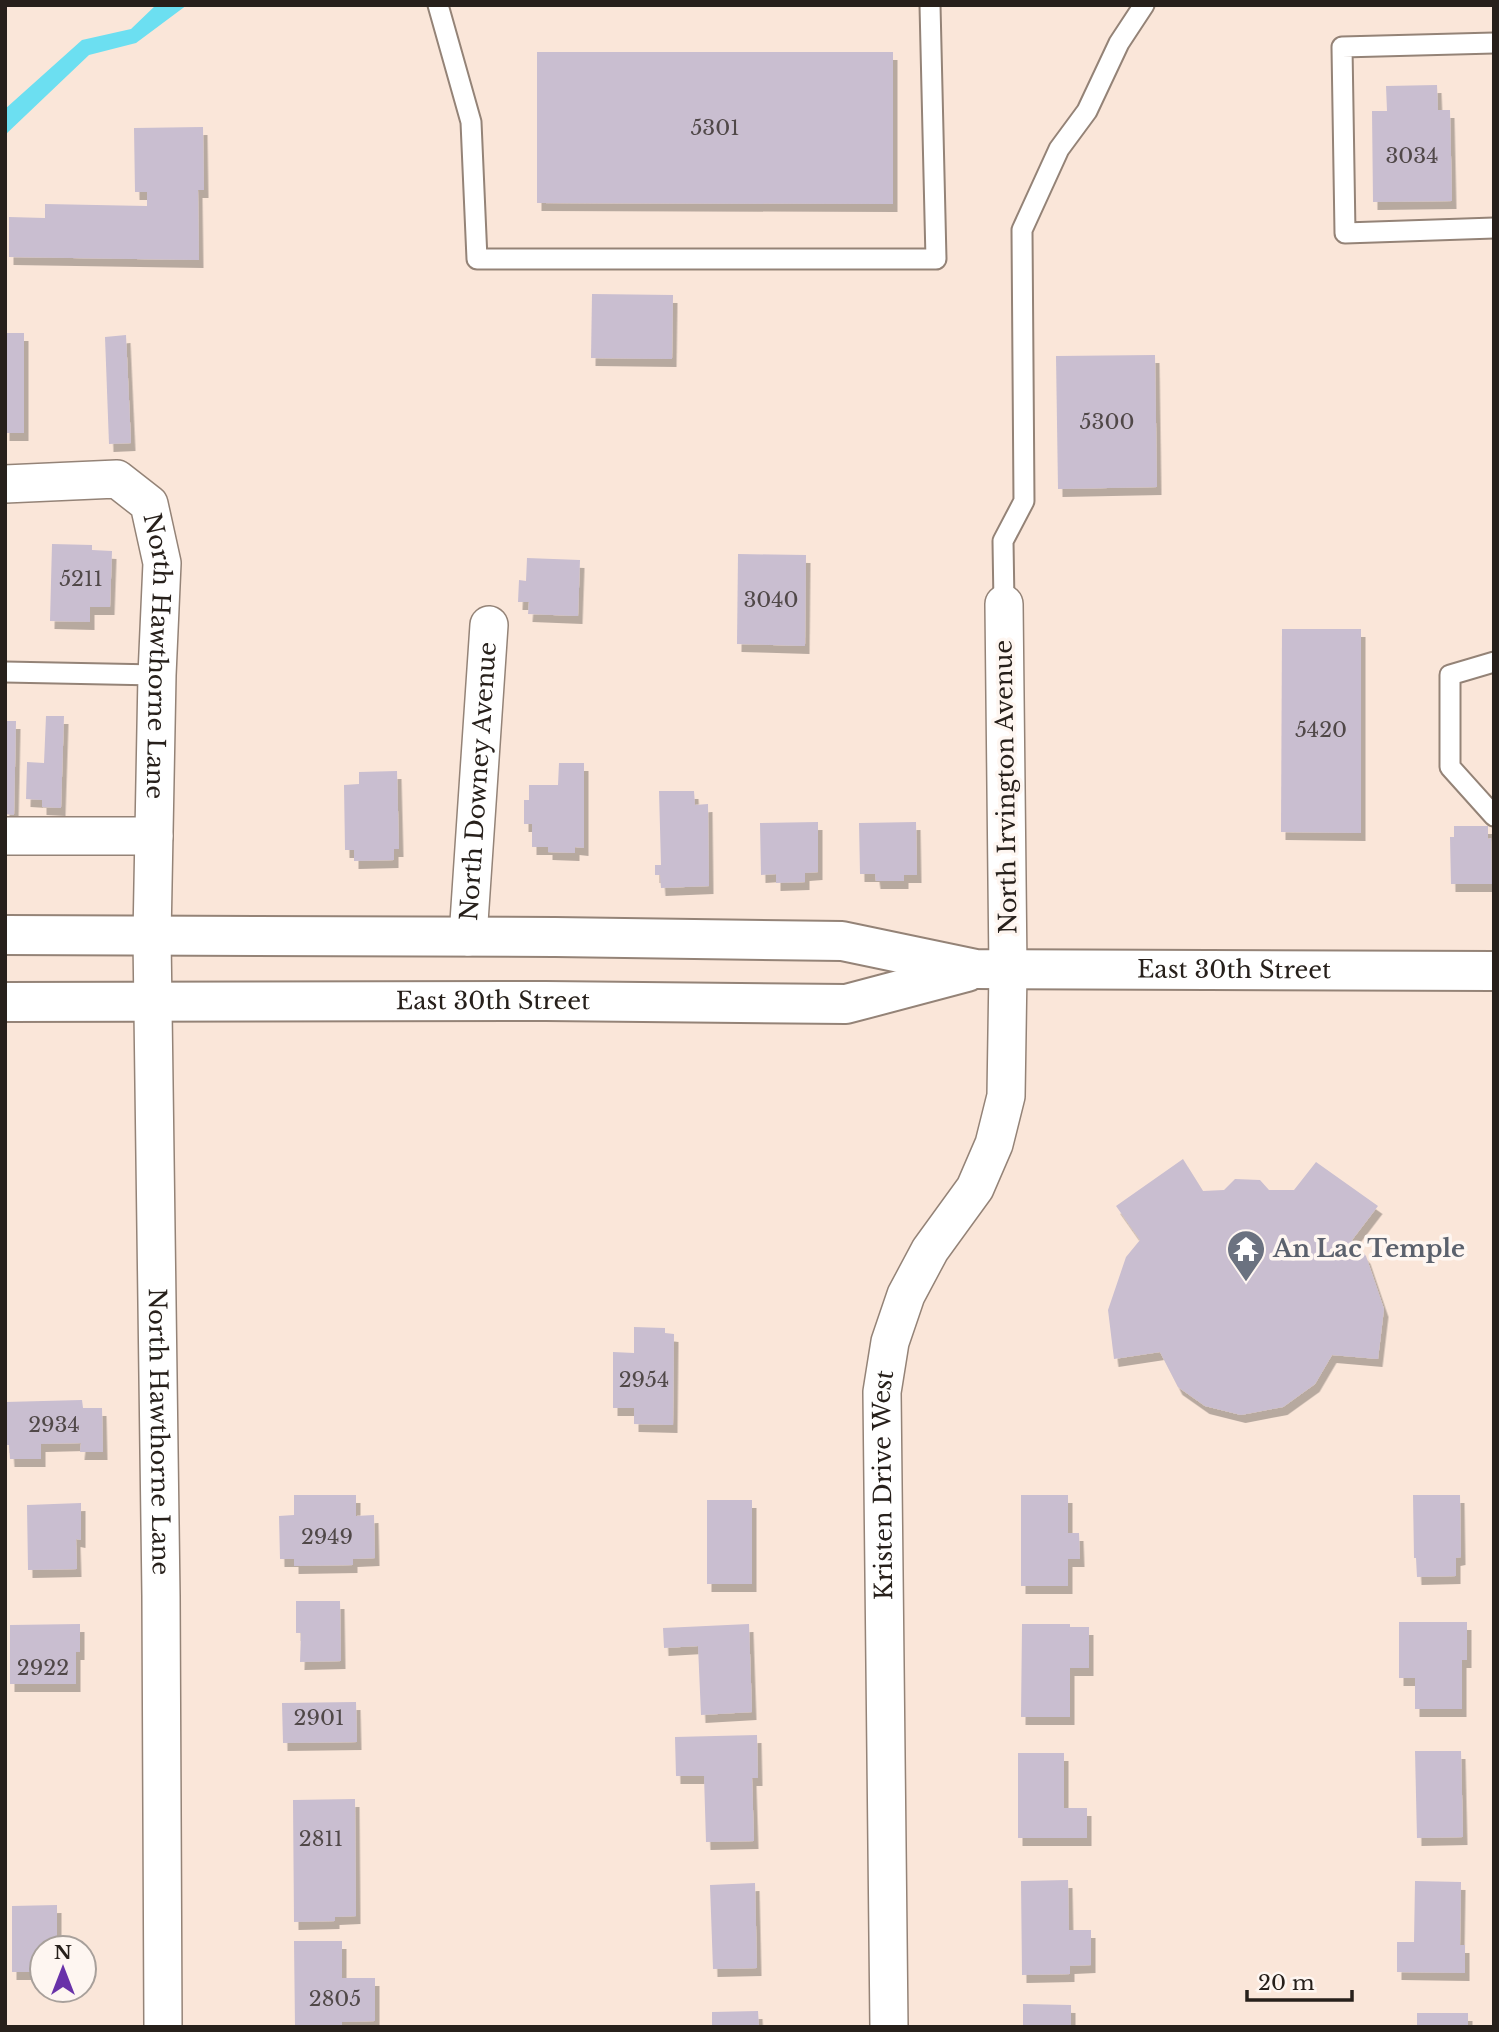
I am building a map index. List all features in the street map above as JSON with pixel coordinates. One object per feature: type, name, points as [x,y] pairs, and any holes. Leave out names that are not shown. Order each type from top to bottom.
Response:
[{"type":"main road","name":"East 30th Street","points":[[5,936],[842,941],[992,970],[1494,971]]},
{"type":"main road","name":"East 30th Street","points":[[5,1002],[846,1004],[992,970]]},
{"type":"street","name":"North Hawthorne Lane","points":[[5,484],[117,479],[149,504],[162,563],[152,937],[163,2027]]},
{"type":"street","name":"North Irvington Avenue","points":[[992,970],[1004,604]]},
{"type":"street","name":"North Downey Avenue","points":[[468,937],[489,625]]},
{"type":"street","name":"North Hawthorne Lane","points":[[5,836],[154,836]]},
{"type":"street","name":"Kristen Drive West","points":[[889,2027],[882,1410],[884,1376],[894,1326],[913,1279],[930,1250],[975,1188],[994,1144],[1003,1112],[1007,1081],[992,970]]},
{"type":"lane","points":[[439,5],[471,122],[477,259],[936,259],[929,5]]},
{"type":"lane","points":[[1004,604],[1003,541],[1024,501],[1022,230],[1059,149],[1087,111],[1119,43],[1144,5]]},
{"type":"lane","points":[[1494,43],[1342,47],[1345,233],[1494,228]]},
{"type":"lane","points":[[1494,662],[1450,675],[1450,767],[1494,816]]},
{"type":"lane","points":[[5,672],[157,675]]},
{"type":"water","points":[[156,5],[187,5],[136,43],[89,55],[5,135],[5,109],[82,40],[131,29]]},
{"type":"building","points":[[537,52],[893,52],[893,204],[537,203]]},
{"type":"building","points":[[1437,85],[1438,110],[1450,110],[1452,201],[1373,202],[1372,111],[1387,111],[1386,86]]},
{"type":"building","points":[[203,127],[204,190],[198,190],[199,260],[9,257],[9,217],[45,218],[45,204],[147,206],[147,192],[135,192],[134,128]]},
{"type":"building","points":[[592,294],[673,295],[672,359],[591,358]]},
{"type":"building","points":[[5,333],[24,333],[24,433],[5,433]]},
{"type":"building","points":[[126,335],[131,443],[109,444],[105,337]]},
{"type":"building","points":[[1155,355],[1157,487],[1058,489],[1056,356]]},
{"type":"building","points":[[52,544],[92,545],[92,550],[112,551],[110,607],[90,607],[90,622],[50,621]]},
{"type":"building","points":[[738,554],[806,555],[805,646],[737,644]]},
{"type":"building","points":[[527,558],[580,560],[578,616],[528,614],[529,602],[518,602],[519,580],[526,581]]},
{"type":"building","points":[[1282,629],[1361,629],[1361,833],[1281,832]]},
{"type":"building","points":[[46,716],[64,716],[61,808],[42,807],[42,800],[26,799],[27,762],[44,763]]},
{"type":"building","points":[[5,721],[16,721],[14,815],[5,814]]},
{"type":"building","points":[[559,763],[584,763],[584,848],[575,847],[575,853],[548,852],[548,847],[532,847],[532,824],[524,824],[524,800],[529,800],[529,785],[558,785]]},
{"type":"building","points":[[397,771],[399,849],[394,849],[394,860],[354,861],[354,850],[345,850],[344,785],[359,784],[359,772]]},
{"type":"building","points":[[659,791],[694,791],[695,805],[708,804],[709,886],[661,888],[660,875],[655,875],[655,865],[661,865]]},
{"type":"building","points":[[818,822],[818,872],[805,873],[805,882],[776,883],[776,874],[761,875],[760,823]]},
{"type":"building","points":[[916,822],[917,875],[904,875],[904,881],[876,881],[875,874],[860,874],[859,823]]},
{"type":"building","points":[[1454,826],[1488,826],[1488,839],[1491,838],[1492,884],[1451,884],[1450,837],[1454,837]]},
{"type":"building","name":"An Lac Temple","points":[[1183,1159],[1203,1191],[1224,1190],[1235,1179],[1260,1180],[1269,1190],[1294,1190],[1316,1162],[1378,1206],[1352,1240],[1366,1256],[1384,1309],[1378,1359],[1332,1355],[1315,1384],[1283,1407],[1241,1415],[1205,1406],[1178,1387],[1160,1352],[1114,1359],[1108,1310],[1126,1257],[1140,1240],[1116,1206]]},
{"type":"building","points":[[634,1327],[665,1328],[665,1333],[674,1334],[673,1425],[634,1424],[634,1408],[613,1408],[613,1352],[634,1353]]},
{"type":"building","points":[[82,1400],[83,1408],[102,1408],[103,1452],[80,1452],[81,1443],[41,1444],[41,1459],[10,1459],[9,1445],[5,1445],[5,1402]]},
{"type":"building","points":[[294,1495],[356,1495],[356,1516],[374,1515],[375,1558],[353,1559],[353,1565],[294,1566],[294,1559],[280,1559],[279,1516],[294,1515]]},
{"type":"building","points":[[1021,1495],[1068,1495],[1068,1533],[1079,1533],[1080,1559],[1068,1559],[1068,1586],[1021,1586]]},
{"type":"building","points":[[1413,1495],[1460,1495],[1461,1557],[1456,1558],[1456,1576],[1417,1577]]},
{"type":"building","points":[[707,1500],[752,1500],[752,1584],[707,1584]]},
{"type":"building","points":[[81,1503],[81,1540],[76,1539],[77,1569],[28,1570],[27,1505]]},
{"type":"building","points":[[296,1601],[340,1601],[341,1661],[300,1662],[301,1633],[296,1633]]},
{"type":"building","points":[[1399,1622],[1467,1622],[1467,1660],[1462,1660],[1462,1709],[1415,1709],[1415,1678],[1399,1678]]},
{"type":"building","points":[[80,1624],[80,1652],[76,1652],[76,1684],[10,1684],[10,1625]]},
{"type":"building","points":[[749,1624],[752,1712],[701,1715],[698,1646],[664,1648],[663,1628]]},
{"type":"building","points":[[1022,1624],[1070,1624],[1070,1627],[1089,1627],[1089,1668],[1070,1668],[1070,1717],[1021,1717]]},
{"type":"building","points":[[356,1702],[357,1742],[283,1743],[282,1703]]},
{"type":"building","points":[[757,1735],[758,1778],[752,1778],[754,1841],[706,1842],[704,1776],[676,1776],[675,1737]]},
{"type":"building","points":[[1415,1751],[1461,1751],[1463,1837],[1417,1838]]},
{"type":"building","points":[[1018,1753],[1064,1753],[1064,1808],[1087,1808],[1087,1838],[1018,1838]]},
{"type":"building","points":[[355,1799],[356,1916],[335,1917],[335,1921],[294,1922],[293,1800]]},
{"type":"building","points":[[1068,1880],[1069,1930],[1091,1930],[1091,1965],[1070,1966],[1070,1974],[1022,1975],[1021,1881]]},
{"type":"building","points":[[1415,1881],[1461,1882],[1460,1945],[1465,1945],[1465,1973],[1397,1972],[1397,1942],[1414,1942]]},
{"type":"building","points":[[755,1883],[757,1968],[713,1969],[710,1885]]},
{"type":"building","points":[[57,1905],[57,1934],[28,1934],[28,1972],[12,1972],[12,1906]]},
{"type":"building","points":[[294,1941],[342,1941],[342,1978],[375,1978],[375,2021],[342,2022],[342,2027],[295,2027]]},
{"type":"building","points":[[1023,2004],[1071,2005],[1071,2027],[1023,2027]]},
{"type":"building","points":[[758,2011],[759,2027],[712,2027],[712,2012]]},
{"type":"building","points":[[1417,2013],[1468,2013],[1468,2027],[1417,2027]]},
{"type":"place","name":"An Lac Temple","points":[[1246,1283]]}]
